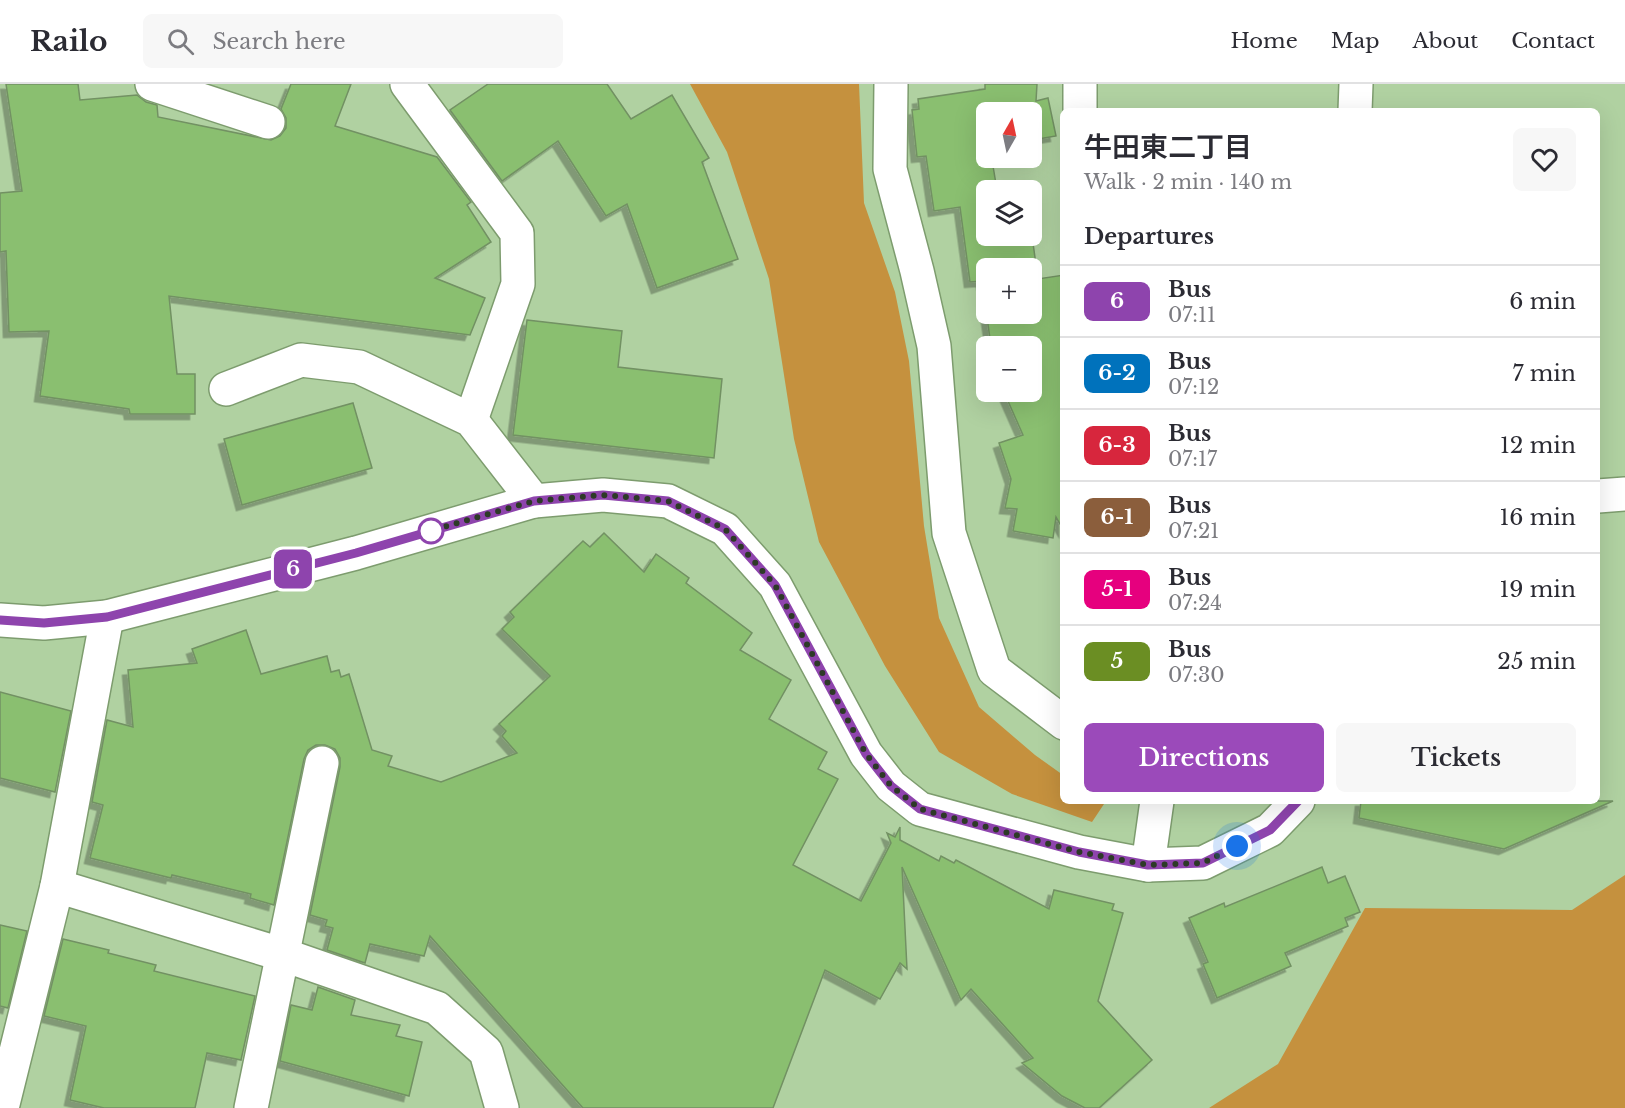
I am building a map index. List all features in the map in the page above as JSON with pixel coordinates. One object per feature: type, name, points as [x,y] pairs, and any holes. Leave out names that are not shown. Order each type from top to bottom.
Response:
[{"type":"street","points":[[152,84],[268,122]]},
{"type":"street","points":[[407,84],[517,233],[518,284],[471,420]]},
{"type":"street","points":[[891,84],[890,169],[934,346],[949,533],[994,670],[1060,720]]},
{"type":"street","points":[[1080,84],[1080,108]]},
{"type":"street","points":[[1355,108],[1356,84]]},
{"type":"street","points":[[226,389],[301,360],[359,367],[471,420],[534,501]]},
{"type":"street","points":[[1600,496],[1625,494]]},
{"type":"street","points":[[0,620],[44,623],[107,617],[356,553],[534,501],[603,495],[668,501],[725,529],[775,585],[866,754],[891,786],[920,809],[1079,852],[1148,865],[1203,863],[1270,830],[1295,804]]},
{"type":"street","points":[[2,1108],[57,886],[107,617]]},
{"type":"street","points":[[251,1108],[322,763]]},
{"type":"street","points":[[1148,865],[1157,804]]},
{"type":"street","points":[[57,886],[284,955],[437,1008],[486,1052],[502,1108]]},
{"type":"shaded area","points":[[690,84],[859,84],[864,203],[895,292],[909,361],[924,526],[939,618],[979,707],[1035,755],[1060,773],[1060,804],[1104,804],[1092,822],[1012,794],[939,752],[885,666],[819,542],[794,439],[769,279],[727,152]]},
{"type":"shaded area","points":[[1625,875],[1625,1108],[1209,1108],[1278,1064],[1365,908],[1572,910]]},
{"type":"building","points":[[6,84],[78,84],[80,100],[137,95],[146,102],[157,105],[158,117],[271,140],[280,136],[286,128],[286,118],[281,109],[291,84],[351,84],[335,126],[437,157],[471,202],[467,205],[491,242],[435,278],[485,298],[470,335],[169,296],[177,374],[195,374],[195,414],[130,414],[129,409],[40,396],[49,331],[9,332],[6,251],[0,252],[0,193],[22,191]]},
{"type":"building","points":[[488,84],[607,84],[631,119],[672,95],[709,158],[702,162],[738,259],[657,288],[627,204],[606,216],[558,141],[502,181],[450,110]]},
{"type":"building","points":[[985,84],[1037,84],[1036,101],[1048,98],[1056,136],[1042,138],[1042,102],[976,102],[976,168],[993,168],[995,180],[976,180],[976,246],[1033,246],[1035,258],[976,258],[976,282],[970,282],[960,207],[934,211],[926,156],[917,157],[912,110],[919,109],[918,99],[985,89]]},
{"type":"building","points":[[1060,276],[1060,524],[1056,517],[1053,538],[1013,531],[1017,509],[1005,508],[1011,479],[999,443],[1023,435],[1008,402],[1042,402],[1042,336],[990,336],[988,324],[1042,324],[1042,278]]},
{"type":"building","points":[[527,320],[622,331],[618,367],[722,379],[714,458],[513,435]]},
{"type":"building","points":[[353,403],[372,468],[242,505],[224,439]]},
{"type":"building","points":[[604,533],[644,572],[656,554],[689,578],[686,583],[752,633],[740,650],[791,680],[769,719],[827,752],[818,769],[838,779],[793,865],[861,901],[891,843],[887,833],[895,837],[900,827],[900,840],[939,861],[941,856],[954,863],[956,860],[1049,909],[1054,890],[1114,904],[1112,910],[1123,913],[1098,1001],[1152,1060],[1099,1108],[1085,1108],[1062,1096],[1022,1063],[1033,1058],[971,989],[961,1000],[902,867],[907,969],[900,963],[880,999],[825,970],[773,1108],[583,1108],[430,936],[424,956],[370,944],[365,963],[327,950],[333,928],[325,926],[327,920],[310,915],[340,767],[340,758],[335,749],[325,745],[316,745],[308,750],[304,759],[274,905],[250,898],[251,894],[172,875],[171,878],[90,858],[103,805],[92,802],[107,720],[133,727],[128,670],[197,663],[192,649],[246,630],[261,674],[327,656],[331,672],[339,670],[341,677],[349,674],[372,750],[392,756],[388,766],[441,782],[517,753],[502,736],[506,731],[499,724],[550,676],[502,629],[514,617],[510,612],[583,541],[590,547]]},
{"type":"building","points":[[0,692],[71,711],[55,792],[0,778]]},
{"type":"building","points":[[1600,801],[1613,801],[1504,849],[1359,818],[1361,804],[1600,804]]},
{"type":"building","points":[[1322,867],[1328,883],[1345,876],[1360,912],[1345,918],[1348,926],[1285,953],[1291,966],[1217,998],[1203,964],[1208,962],[1189,918],[1224,903],[1225,907]]},
{"type":"building","points":[[0,925],[27,931],[8,1008],[0,1006]]},
{"type":"building","points":[[63,939],[156,965],[154,971],[255,996],[241,1060],[207,1053],[195,1108],[104,1108],[70,1100],[86,1026],[44,1016]]},
{"type":"building","points":[[318,987],[355,1000],[351,1015],[400,1025],[396,1036],[422,1042],[409,1096],[280,1061],[291,1005],[312,1010]]},
{"type":"bus line","name":"6","points":[[0,620],[44,623],[107,617],[356,553],[534,501],[603,495],[668,501],[725,529],[775,585],[866,754],[891,786],[920,809],[1079,852],[1148,865],[1203,863],[1270,830],[1295,804]]},
{"type":"route","points":[[431,531],[423,533],[534,501],[603,495],[668,501],[725,529],[775,585],[866,754],[891,786],[920,809],[1079,852],[1148,865],[1203,863],[1237,846]]}]
